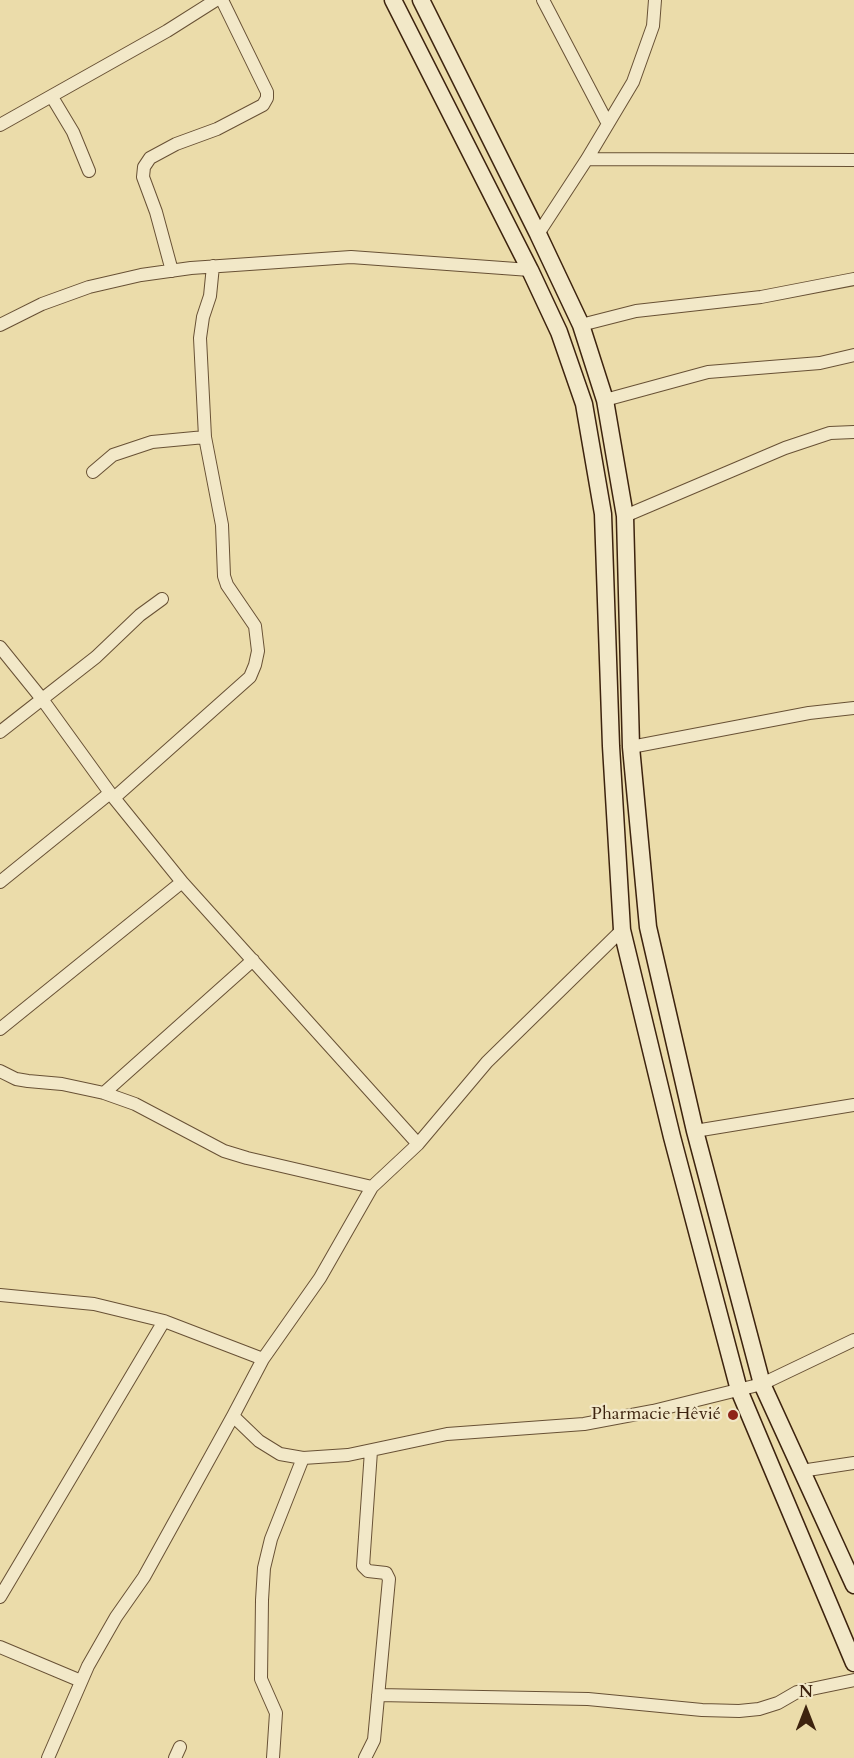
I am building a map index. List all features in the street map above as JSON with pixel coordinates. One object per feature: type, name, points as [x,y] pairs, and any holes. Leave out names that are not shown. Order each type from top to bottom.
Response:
[{"type":"street","points":[[0,125],[167,31],[216,0]]},
{"type":"street","points":[[172,271],[156,212],[143,177],[144,167],[150,158],[176,144],[217,129],[263,105],[267,98],[267,92],[222,0]]},
{"type":"street","points":[[393,0],[530,270],[559,332],[584,404],[603,514],[610,746],[622,930],[672,1137],[739,1390],[854,1663]]},
{"type":"street","points":[[421,0],[538,234],[580,325],[605,400],[625,516],[631,747],[648,927],[695,1131],[762,1384],[801,1471],[849,1562],[854,1586]]},
{"type":"street","points":[[543,0],[608,124]]},
{"type":"street","points":[[538,234],[587,159],[633,82],[653,26],[655,0]]},
{"type":"street","points":[[52,96],[74,132],[89,171]]},
{"type":"street","points":[[587,159],[854,160]]},
{"type":"street","points":[[0,325],[42,304],[89,287],[141,275],[172,271],[351,257],[530,270]]},
{"type":"street","points":[[0,882],[112,796],[250,677],[255,665],[258,651],[255,626],[227,585],[224,576],[222,525],[205,437],[200,338],[203,316],[210,296],[213,267]]},
{"type":"street","points":[[580,325],[636,311],[761,297],[854,279]]},
{"type":"street","points":[[605,400],[708,372],[820,363],[854,355]]},
{"type":"street","points":[[625,516],[785,448],[830,433],[854,432]]},
{"type":"street","points":[[93,471],[113,455],[152,442],[205,437]]},
{"type":"street","points":[[0,732],[96,657],[140,615],[162,599]]},
{"type":"street","points":[[0,646],[42,699],[112,796],[182,882],[418,1144]]},
{"type":"street","points":[[631,747],[809,713],[854,708]]},
{"type":"street","points":[[0,1029],[182,882]]},
{"type":"street","points":[[48,1758],[88,1666],[116,1617],[144,1577],[263,1359],[320,1278],[372,1187],[418,1144],[487,1062],[622,930]]},
{"type":"street","points":[[104,1093],[253,960]]},
{"type":"street","points":[[0,1071],[27,1081],[62,1084],[104,1093],[135,1104],[224,1151],[372,1187]]},
{"type":"street","points":[[695,1131],[854,1105]]},
{"type":"street","points":[[0,1295],[94,1304],[164,1321],[263,1359]]},
{"type":"street","points":[[0,1597],[164,1321]]},
{"type":"street","points":[[233,1416],[268,1448],[280,1454],[303,1458],[348,1455],[447,1434],[584,1424],[652,1411],[762,1384],[854,1340]]},
{"type":"street","points":[[365,1758],[374,1740],[389,1579],[386,1573],[368,1571],[363,1566],[371,1450]]},
{"type":"street","points":[[273,1758],[276,1713],[261,1679],[264,1568],[271,1539],[303,1458]]},
{"type":"street","points":[[801,1471],[854,1463]]},
{"type":"street","points":[[0,1647],[81,1681]]},
{"type":"street","points":[[378,1695],[588,1699],[702,1710],[739,1711],[759,1709],[778,1703],[797,1692],[854,1680]]},
{"type":"place","name":"Pharmacie Hêvié","points":[[733,1415]]}]
